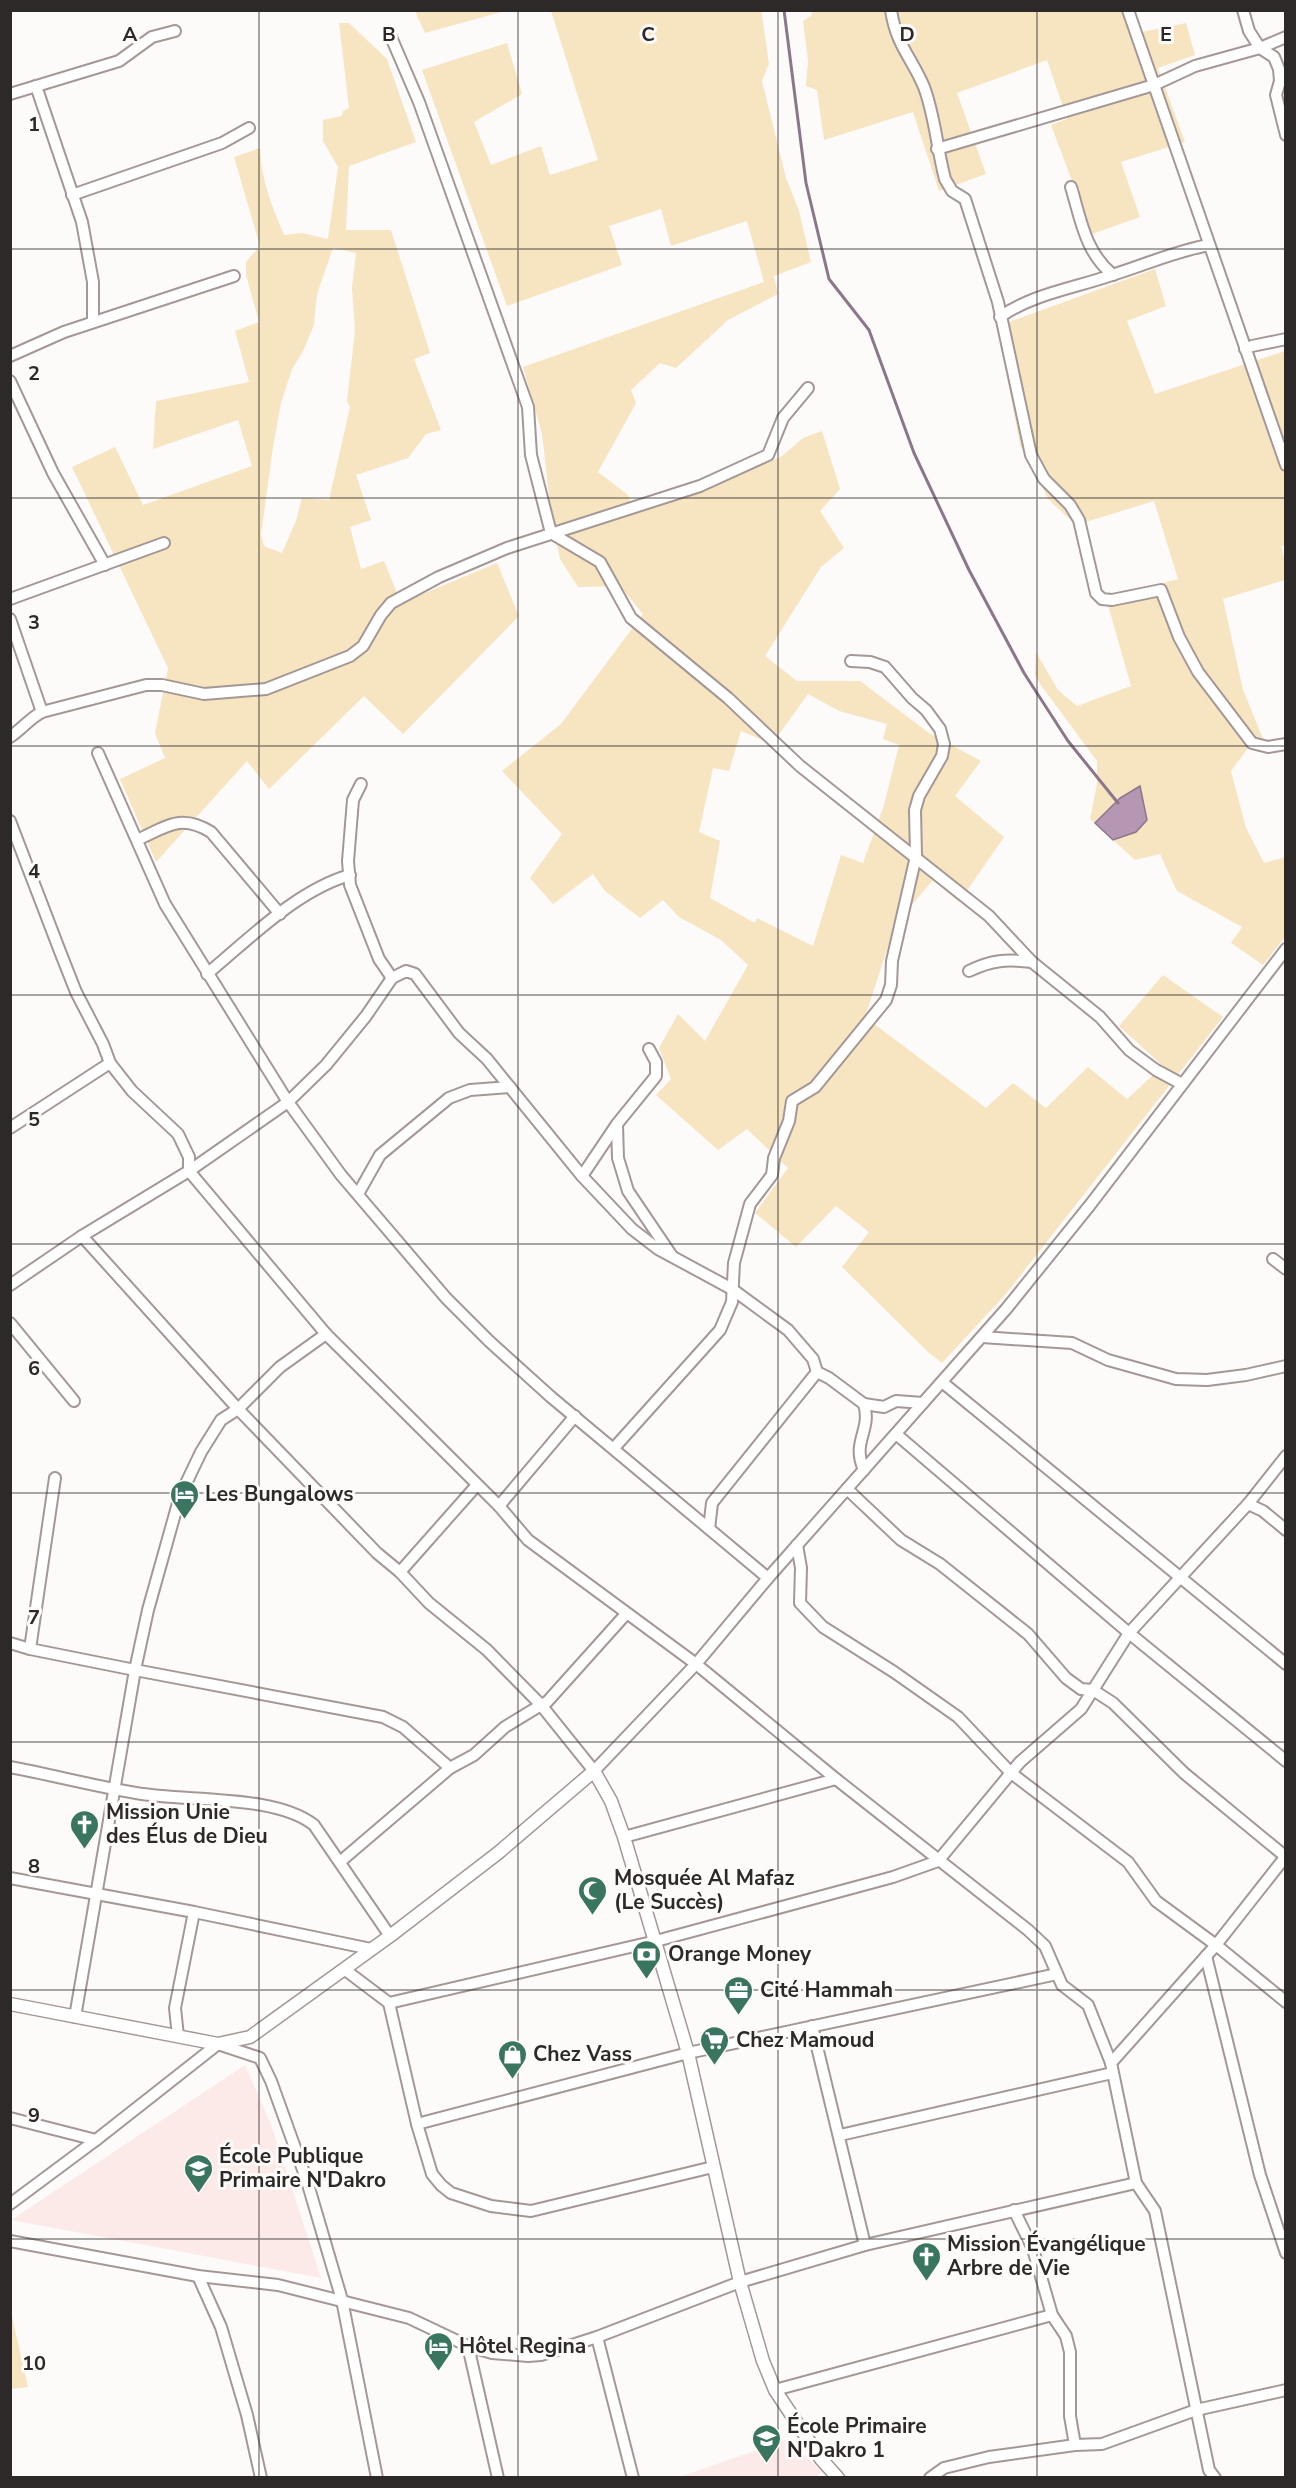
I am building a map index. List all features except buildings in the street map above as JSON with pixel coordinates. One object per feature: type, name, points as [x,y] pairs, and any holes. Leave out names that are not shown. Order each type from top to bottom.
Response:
[{"type":"street","points":[[891,10],[903,50],[924,87],[945,179],[952,191],[965,199],[998,302],[1031,455],[1044,479],[1070,505],[1079,520],[1096,594],[1102,599],[1112,600],[1161,590],[1179,637],[1198,672],[1252,743],[1268,747],[1286,744]]},
{"type":"street","points":[[1128,10],[1286,465]]},
{"type":"street","points":[[1243,10],[1249,31],[1260,48],[1274,57],[1279,69],[1280,81],[1276,95],[1286,135]]},
{"type":"street","points":[[10,94],[119,61],[152,37],[175,31]]},
{"type":"street","points":[[391,37],[419,102],[528,407],[531,455],[551,533],[600,561],[631,618],[729,698],[807,773],[916,856],[989,916],[1032,962],[1100,1017],[1129,1050],[1156,1070],[1182,1084]]},
{"type":"street","points":[[937,149],[1154,85],[1195,66],[1260,48],[1282,38]]},
{"type":"street","points":[[1274,57],[1282,38]]},
{"type":"street","points":[[36,86],[86,241],[93,282],[93,321]]},
{"type":"street","points":[[72,195],[222,143],[249,128]]},
{"type":"street","points":[[1071,187],[1088,244],[1099,264],[1113,275]]},
{"type":"street","points":[[1000,317],[1018,304],[1113,275],[1185,249],[1209,245]]},
{"type":"street","points":[[10,356],[93,321],[234,276]]},
{"type":"street","points":[[1245,349],[1286,339]]},
{"type":"street","points":[[10,381],[53,473],[105,565]]},
{"type":"street","points":[[10,736],[42,712],[146,685],[162,685],[204,694],[266,689],[350,656],[363,646],[381,615],[391,603],[439,577],[507,548],[700,486],[768,455],[783,418],[808,388]]},
{"type":"street","points":[[10,599],[164,543]]},
{"type":"street","points":[[10,619],[42,712]]},
{"type":"street","points":[[614,1448],[720,1330],[732,1302],[734,1263],[750,1204],[772,1175],[774,1158],[784,1137],[792,1101],[815,1087],[886,1000],[891,985],[892,961],[916,856],[915,810],[919,796],[942,756],[944,744],[940,729],[926,710],[885,668],[870,662],[850,661]]},
{"type":"street","points":[[98,753],[165,904],[288,1102],[358,1194],[446,1298],[489,1341],[768,1578]]},
{"type":"street","points":[[361,784],[353,800],[350,874],[355,902],[366,921],[380,959],[392,978]]},
{"type":"street","points":[[10,821],[76,992],[104,1044],[110,1063],[132,1091],[178,1134],[189,1157],[189,1171],[326,1334],[499,1506],[528,1540],[696,1664],[1045,1946],[1062,1985],[1088,2006],[1111,2068],[1136,2183],[1155,2211],[1209,2470],[1215,2478]]},
{"type":"street","points":[[137,840],[176,823],[186,821],[197,824],[211,832],[280,914]]},
{"type":"street","points":[[207,974],[280,914],[328,881],[350,874]]},
{"type":"street","points":[[10,2204],[218,2044],[250,2037],[390,1936],[498,1853],[594,1771],[696,1664],[768,1578],[982,1337],[1090,1205],[1286,949]]},
{"type":"street","points":[[969,971],[987,962],[1008,959],[1032,962]]},
{"type":"street","points":[[10,1285],[82,1236],[189,1171],[288,1102],[326,1065],[366,1016],[392,978],[406,971],[415,974],[459,1034],[487,1059],[582,1176],[632,1229],[673,1257],[732,1289],[788,1330],[813,1359],[817,1372],[830,1378],[864,1404],[884,1407],[896,1401],[923,1403]]},
{"type":"street","points":[[582,1176],[617,1124],[656,1077],[656,1062],[649,1049]]},
{"type":"street","points":[[10,1113],[13,1126],[110,1063]]},
{"type":"street","points":[[358,1194],[380,1155],[449,1098],[470,1090],[510,1087]]},
{"type":"street","points":[[617,1124],[618,1158],[628,1191],[673,1257]]},
{"type":"street","points":[[82,1236],[238,1409],[377,1553],[400,1572],[429,1603],[487,1650],[541,1705],[594,1771],[611,1801],[656,1941],[688,2053],[740,2282],[763,2361],[775,2390],[821,2459],[838,2478]]},
{"type":"street","points":[[1274,1259],[1286,1269]]},
{"type":"street","points":[[10,1323],[75,1401]]},
{"type":"street","points":[[75,2017],[135,1670],[148,1610],[180,1496],[210,1436],[221,1420],[238,1409],[280,1367],[326,1334]]},
{"type":"street","points":[[982,1337],[1072,1343],[1108,1360],[1176,1379],[1208,1380],[1286,1366]]},
{"type":"street","points":[[709,1529],[712,1503],[817,1372]]},
{"type":"street","points":[[942,1382],[1286,1664]]},
{"type":"street","points":[[864,1404],[867,1416],[858,1458],[864,1470]]},
{"type":"street","points":[[499,1506],[575,1416]]},
{"type":"street","points":[[896,1434],[1129,1633],[1286,1761]]},
{"type":"street","points":[[389,2002],[656,1941],[893,1877],[938,1861],[1020,1762],[1081,1709],[1129,1633],[1248,1504],[1286,1456]]},
{"type":"street","points":[[30,1649],[56,1478]]},
{"type":"street","points":[[400,1572],[477,1485]]},
{"type":"street","points":[[840,2135],[1111,2068],[1216,1945],[1285,1857],[1184,1773],[1113,1703],[1093,1690],[1081,1689],[1066,1678],[1028,1634],[940,1564],[901,1540],[847,1489]]},
{"type":"street","points":[[1248,1504],[1263,1511],[1286,1530]]},
{"type":"street","points":[[797,1545],[801,1568],[800,1603],[823,1627],[894,1672],[958,1717],[1011,1773],[1128,1862],[1156,1901],[1286,2001]]},
{"type":"street","points":[[341,1861],[450,1768],[474,1755],[505,1727],[547,1702],[627,1614]]},
{"type":"street","points":[[10,1643],[135,1670],[383,1717],[403,1727],[450,1768]]},
{"type":"street","points":[[10,1767],[137,1794],[190,1797],[286,1810],[302,1815],[314,1825],[341,1861],[390,1936]]},
{"type":"street","points":[[624,1837],[836,1779]]},
{"type":"street","points":[[10,1878],[194,1912],[371,1949]]},
{"type":"street","points":[[178,2036],[175,2008],[194,1912]]},
{"type":"street","points":[[1206,1956],[1260,2175],[1286,2253]]},
{"type":"street","points":[[344,1969],[389,2002],[417,2124],[432,2174],[451,2193],[491,2206],[531,2211],[713,2167]]},
{"type":"street","points":[[417,2124],[688,2053],[1058,1974]]},
{"type":"street","points":[[10,2004],[218,2044],[260,2058],[271,2080],[307,2181],[342,2300],[377,2478]]},
{"type":"street","points":[[812,2026],[865,2245]]},
{"type":"street","points":[[10,2118],[96,2140]]},
{"type":"street","points":[[10,2241],[198,2276],[278,2285],[409,2318],[468,2346],[492,2353],[528,2356],[541,2355],[597,2337],[740,2282],[865,2245],[1136,2183]]},
{"type":"street","points":[[1014,2210],[1033,2249],[1052,2315],[1066,2336],[1070,2352],[1070,2416],[1075,2445]]},
{"type":"street","points":[[198,2276],[224,2337],[247,2415],[261,2478]]},
{"type":"street","points":[[775,2390],[1052,2315]]},
{"type":"street","points":[[597,2337],[633,2478]]},
{"type":"street","points":[[468,2346],[498,2478]]},
{"type":"street","points":[[930,2478],[944,2468],[978,2460],[1075,2445],[1102,2444],[1196,2410],[1286,2390]]},
{"type":"shaded area","points":[[811,10],[1130,10],[1137,33],[1186,23],[1195,55],[1158,68],[1185,142],[1121,162],[1140,217],[1092,234],[1051,125],[1067,119],[1047,60],[957,93],[986,174],[939,191],[913,112],[824,140],[817,90],[806,86],[808,61],[803,21],[812,15]]},
{"type":"shaded area","points":[[415,11],[505,11],[425,33]]},
{"type":"shaded area","points":[[551,11],[761,11],[769,64],[762,81],[786,178],[799,211],[811,262],[774,276],[778,294],[728,320],[676,368],[660,363],[631,390],[636,403],[598,472],[628,495],[632,506],[716,485],[782,456],[803,438],[822,431],[840,489],[820,511],[844,548],[821,567],[765,656],[797,681],[860,681],[929,733],[981,761],[955,796],[1004,837],[959,902],[933,880],[895,925],[865,1017],[986,1108],[1013,1083],[1046,1108],[1088,1067],[1127,1099],[1163,1066],[1119,1026],[1163,975],[1223,1017],[1005,1295],[942,1363],[842,1267],[869,1232],[836,1206],[796,1247],[755,1213],[788,1168],[747,1129],[718,1150],[656,1095],[671,1079],[659,1048],[678,1014],[705,1041],[748,965],[721,940],[679,917],[663,900],[640,918],[605,891],[593,874],[553,904],[530,878],[562,834],[502,771],[561,724],[643,614],[620,586],[578,587],[560,559],[552,520],[542,434],[523,367],[764,282],[747,221],[671,246],[661,209],[609,226],[622,265],[507,306],[422,70],[507,43],[522,94],[474,122],[491,165],[541,146],[550,175],[598,160]],"holes":[[[808,694],[839,711],[887,724],[883,739],[899,745],[884,805],[863,863],[841,855],[813,946],[757,918],[755,923],[710,898],[720,841],[699,832],[713,768],[729,771],[741,731],[772,744]]]},
{"type":"shaded area","points":[[339,23],[349,23],[387,59],[416,142],[349,166],[346,230],[391,230],[430,353],[414,359],[441,430],[426,434],[408,458],[356,475],[371,520],[350,527],[361,569],[384,561],[401,603],[497,563],[519,616],[403,734],[364,696],[269,789],[247,761],[156,862],[120,779],[165,758],[155,733],[168,668],[72,467],[115,447],[143,505],[252,466],[238,420],[153,449],[156,401],[249,382],[235,331],[259,322],[246,275],[246,262],[260,246],[234,157],[260,148],[265,182],[284,235],[302,233],[328,239],[338,167],[323,141],[323,120],[342,116],[343,111],[349,108]],"holes":[[[333,248],[356,253],[352,288],[355,331],[347,401],[350,407],[329,500],[302,498],[296,521],[282,553],[264,546],[261,535],[281,403],[292,369],[314,325],[317,294]]]},
{"type":"shaded area","points":[[1155,269],[1166,306],[1127,321],[1155,394],[1285,351],[1286,545],[1281,546],[1285,561],[1285,580],[1223,599],[1243,690],[1264,741],[1248,748],[1231,771],[1246,828],[1264,863],[1285,857],[1285,937],[1263,965],[1231,943],[1242,927],[1177,891],[1160,854],[1135,860],[1113,840],[1136,832],[1120,798],[1095,823],[1090,819],[1097,784],[1097,761],[1035,675],[1036,652],[1058,690],[1077,706],[1131,686],[1106,598],[1178,579],[1154,501],[1076,525],[1049,500],[1020,445],[998,326]]},
{"type":"shaded area","points":[[1140,786],[1147,820],[1136,832],[1113,840],[1095,823],[1120,798]]},
{"type":"shaded area","points":[[245,2065],[272,2127],[321,2278],[11,2220]]},
{"type":"shaded area","points":[[10,2308],[28,2387],[10,2389]]},
{"type":"shaded area","name":"École Primaire N'Dakro 1","points":[[789,2439],[822,2472],[817,2476],[819,2477],[679,2477]]},
{"type":"waterway","points":[[784,10],[806,183],[829,279],[869,330],[914,453],[969,570],[1024,673],[1068,741],[1118,803]]},
{"type":"place","name":"Les Bungalows","points":[[184,1520]]},
{"type":"place","name":"Mission Unie des Élus de Dieu","points":[[85,1850]]},
{"type":"place","name":"Mosquée Al Mafaz (Le Succès)","points":[[593,1916]]},
{"type":"place","name":"Orange Money","points":[[647,1980]]},
{"type":"place","name":"Cité Hammah","points":[[739,2016]]},
{"type":"place","name":"Chez Mamoud","points":[[715,2066]]},
{"type":"place","name":"Chez Vass","points":[[512,2080]]},
{"type":"place","name":"École Publique Primaire N'Dakro","points":[[198,2194]]},
{"type":"place","name":"Mission Évangélique Arbre de Vie","points":[[926,2282]]},
{"type":"place","name":"Hôtel Regina","points":[[438,2372]]},
{"type":"place","name":"École Primaire N'Dakro 1","points":[[766,2464]]}]
